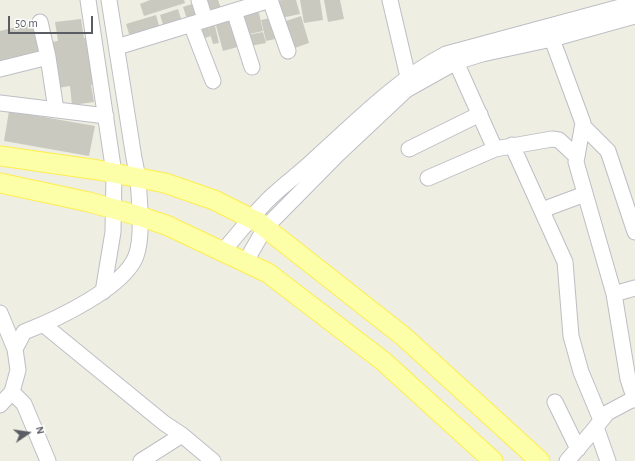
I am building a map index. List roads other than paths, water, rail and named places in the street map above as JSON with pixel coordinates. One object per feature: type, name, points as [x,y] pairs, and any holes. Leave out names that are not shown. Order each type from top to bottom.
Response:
[{"type":"main road","points":[[0,156],[114,172],[165,183],[214,200],[258,223],[403,336],[540,461]]},
{"type":"main road","points":[[0,183],[114,208],[139,216],[166,225],[268,272],[383,361],[492,461]]},
{"type":"street","points":[[88,0],[114,172],[113,232],[103,292]]},
{"type":"street","points":[[199,0],[198,21],[213,82]]},
{"type":"street","points":[[117,47],[270,0],[288,51]]},
{"type":"street","points":[[390,0],[408,77]]},
{"type":"street","points":[[15,349],[24,332],[44,325],[103,292],[129,268],[136,256],[139,243],[138,177],[117,47],[113,1]]},
{"type":"street","points":[[246,261],[258,223],[271,197],[308,166],[380,99],[408,77],[446,54],[635,3]]},
{"type":"street","points":[[234,11],[252,67]]},
{"type":"street","points":[[223,251],[258,223],[354,139],[406,90],[456,62],[482,54],[552,39],[635,16]]},
{"type":"street","points":[[40,22],[48,57],[56,110]]},
{"type":"street","points":[[552,39],[583,126],[608,151],[635,232]]},
{"type":"street","points":[[0,69],[48,57]]},
{"type":"street","points":[[456,62],[495,149]]},
{"type":"street","points":[[0,103],[106,116]]},
{"type":"street","points":[[409,149],[480,114]]},
{"type":"street","points":[[567,461],[607,413],[635,399],[628,379],[614,294],[577,167],[576,156],[583,126]]},
{"type":"street","points":[[428,178],[495,149],[556,138],[576,156]]},
{"type":"street","points":[[512,145],[565,262],[571,336],[581,372],[599,423],[608,461]]},
{"type":"street","points":[[542,210],[585,194]]},
{"type":"street","points":[[614,294],[635,288]]},
{"type":"street","points":[[0,313],[15,349],[18,370],[12,392],[0,405]]},
{"type":"street","points":[[44,325],[213,461]]},
{"type":"street","points":[[12,392],[24,404],[48,461]]},
{"type":"street","points":[[555,402],[578,449]]},
{"type":"street","points":[[141,461],[182,435]]}]
